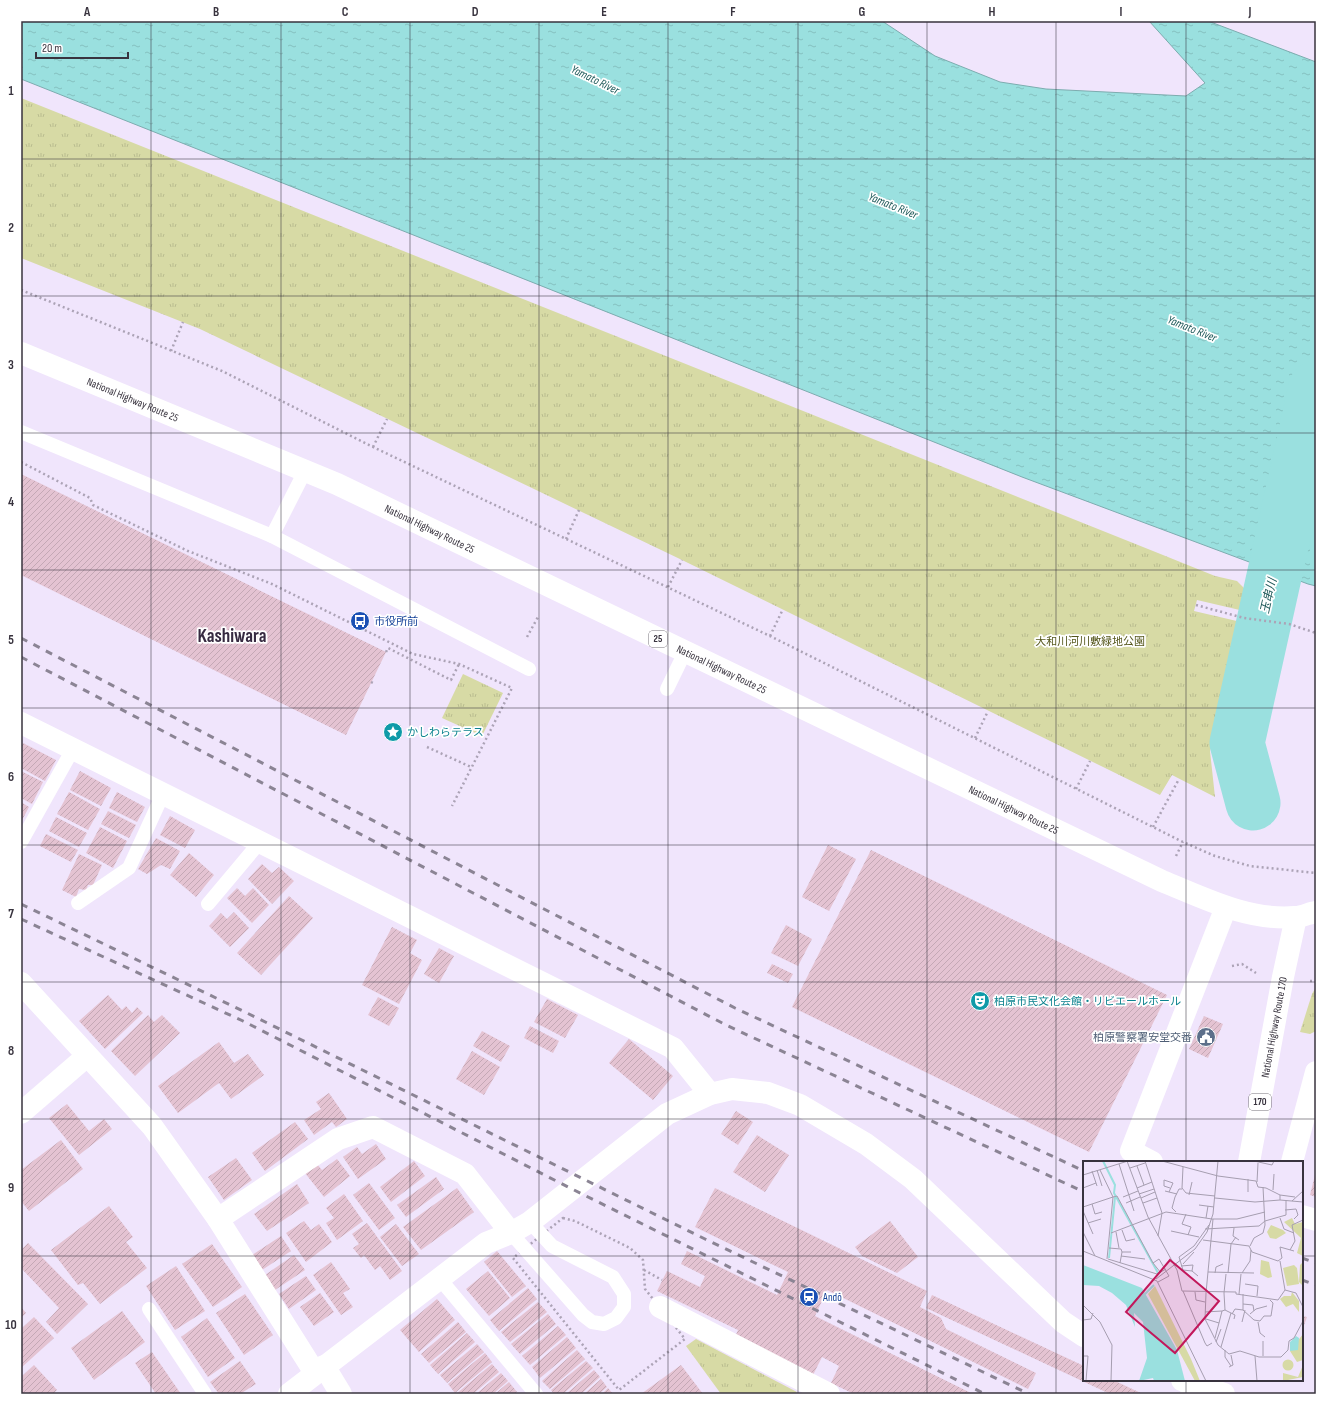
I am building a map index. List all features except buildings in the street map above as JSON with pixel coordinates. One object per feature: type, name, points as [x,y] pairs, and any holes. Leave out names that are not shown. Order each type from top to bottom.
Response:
[{"type":"main road","name":"National Highway Route 25","points":[[21,353],[352,491],[1162,881],[1226,907],[1262,916],[1306,914]]},
{"type":"main road","points":[[21,723],[673,1048],[710,1094]]},
{"type":"main road","points":[[1150,1161],[1131,1151],[1226,907]]},
{"type":"main road","name":"National Highway Route 170","points":[[1249,1161],[1276,1012],[1306,914]]},
{"type":"main road","points":[[21,983],[152,1126],[218,1219],[320,1369],[342,1394]]},
{"type":"main road","points":[[21,1113],[87,1056]]},
{"type":"main road","points":[[1292,1161],[1315,1081]]},
{"type":"main road","points":[[288,1394],[486,1243],[520,1227],[667,1114],[710,1094],[732,1089],[768,1093],[800,1106],[866,1144],[913,1180],[1063,1322],[1083,1335]]},
{"type":"main road","points":[[218,1219],[338,1139],[373,1127],[465,1174],[520,1227]]},
{"type":"main road","points":[[1303,1216],[1316,1220]]},
{"type":"main road","points":[[660,1307],[830,1394]]},
{"type":"main road","points":[[1190,1385],[1224,1394]]},
{"type":"lane","points":[[21,432],[272,536],[529,669]]},
{"type":"lane","points":[[272,536],[305,471]]},
{"type":"lane","points":[[667,689],[686,652]]},
{"type":"lane","points":[[21,842],[73,749]]},
{"type":"lane","points":[[78,903],[129,868],[164,794]]},
{"type":"lane","points":[[208,904],[260,842]]},
{"type":"lane","points":[[520,1227],[552,1246],[613,1277],[624,1294],[624,1307],[616,1318],[604,1324],[592,1322],[583,1315],[520,1227]]},
{"type":"lane","points":[[440,1279],[536,1394]]},
{"type":"lane","points":[[149,1309],[205,1394]]},
{"type":"path","points":[[21,290],[222,371],[373,447],[770,636],[1183,842],[1215,856],[1250,866],[1316,873]]},
{"type":"path","points":[[171,351],[183,322]]},
{"type":"path","points":[[373,447],[387,419]]},
{"type":"path","points":[[21,462],[90,498],[93,505],[188,551],[272,584],[413,654],[459,664],[512,688],[452,806]]},
{"type":"path","points":[[566,539],[579,510]]},
{"type":"path","points":[[668,587],[682,560]]},
{"type":"path","points":[[1196,605],[1244,618],[1289,624],[1316,633]]},
{"type":"path","points":[[770,636],[783,609]]},
{"type":"path","points":[[527,638],[538,617]]},
{"type":"path","points":[[386,652],[388,648],[451,680],[459,664]]},
{"type":"path","points":[[371,682],[375,684]]},
{"type":"path","points":[[975,738],[988,711]]},
{"type":"path","points":[[427,747],[471,767]]},
{"type":"path","points":[[1076,789],[1090,761]]},
{"type":"path","points":[[1153,827],[1179,778]]},
{"type":"path","points":[[1176,856],[1183,842]]},
{"type":"path","points":[[1226,966],[1242,964],[1258,975]]},
{"type":"path","points":[[1309,981],[1316,981]]},
{"type":"path","points":[[644,1270],[662,1280]]},
{"type":"green space","name":"大和川河川敷緑地公園","points":[[21,98],[1215,576],[1237,581],[1244,588],[1244,611],[1197,600],[1194,611],[1241,622],[1210,751],[1215,797],[1172,775],[1160,795],[682,560],[200,329],[21,258]]},
{"type":"green space","points":[[463,674],[503,693],[482,736],[442,718]]},
{"type":"green space","points":[[1316,987],[1316,1031],[1310,1034],[1300,1032],[1312,994]]},
{"type":"green space","points":[[696,1339],[797,1392],[795,1394],[721,1394],[686,1346]]},
{"type":"water","name":"Yamato River","points":[[21,21],[882,21],[935,56],[1000,82],[1046,89],[1186,96],[1205,83],[1149,21],[1208,21],[1316,62],[1316,586],[1022,477],[21,79]]},
{"type":"waterway","name":"玉串川","points":[[1253,803],[1237,743],[1316,388]]},
{"type":"railway","points":[[21,638],[735,1008],[1083,1171]]},
{"type":"railway","points":[[21,657],[726,1025],[1083,1192]]},
{"type":"railway","points":[[21,904],[245,1012],[705,1239],[1029,1394]]},
{"type":"railway","points":[[21,919],[243,1021],[572,1189],[985,1394]]},
{"type":"railway","points":[[1303,1258],[1316,1263]]},
{"type":"railway","points":[[1303,1280],[1316,1285]]},
{"type":"place","name":"市役所前","points":[[360,621]]},
{"type":"place","name":"かしわらテラス","points":[[393,732]]},
{"type":"place","name":"柏原市民文化会館・リビエールホール","points":[[980,1001]]},
{"type":"place","name":"柏原警察署安堂交番","points":[[1206,1037]]},
{"type":"place","name":"Andō","points":[[809,1297]]},
{"type":"district","name":"Kashiwara","points":[[232,636]]}]
